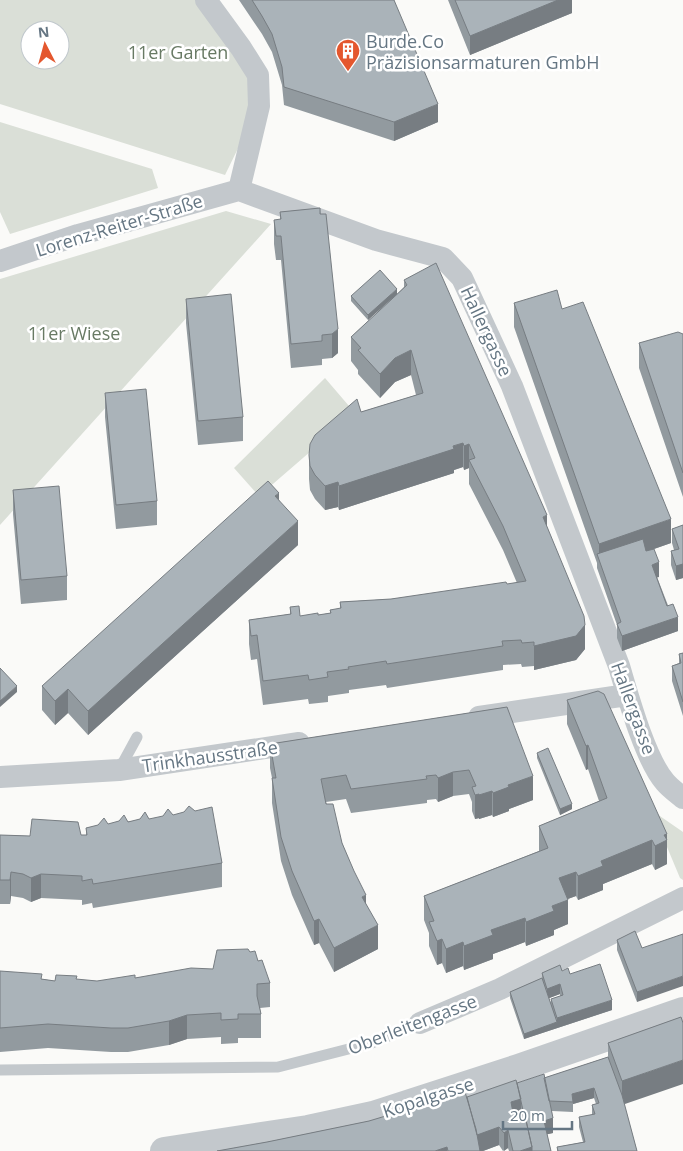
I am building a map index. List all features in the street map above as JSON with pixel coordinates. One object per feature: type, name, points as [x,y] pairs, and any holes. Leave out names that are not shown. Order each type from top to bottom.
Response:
[{"type":"street","points":[[206,0],[258,75],[259,106],[239,190]]},
{"type":"street","name":"Lorenz-Reiter-Straße","points":[[0,261],[78,235],[239,190]]},
{"type":"street","name":"Hallergasse","points":[[239,190],[376,240],[443,258],[462,278],[512,386],[650,756],[665,782],[683,798]]},
{"type":"street","points":[[463,719],[627,695]]},
{"type":"street","name":"Trinkhausstraße","points":[[0,777],[119,770],[318,740]]},
{"type":"street","name":"Oberleitengasse","points":[[420,1023],[500,989],[683,898]]},
{"type":"street","name":"Kopalgasse","points":[[164,1151],[308,1129],[373,1115],[518,1068],[683,1011]]},
{"type":"lane","points":[[119,770],[137,736]]},
{"type":"lane","name":"Oberleitengasse","points":[[0,1070],[278,1067],[372,1043],[420,1023]]},
{"type":"green space","name":"11er Garten","points":[[0,0],[206,0],[258,75],[247,130],[225,175],[0,104]]},
{"type":"green space","points":[[0,122],[152,169],[158,188],[10,234],[0,212]]},
{"type":"green space","name":"11er Wiese","points":[[226,211],[271,224],[0,525],[0,279]]},
{"type":"green space","points":[[325,378],[355,413],[259,496],[234,468]]},
{"type":"green space","points":[[657,814],[683,832],[683,880],[680,878],[654,816]]},
{"type":"building","name":"Burde.Co Präzisionsarmaturen GmbH","points":[[252,0],[394,0],[438,104],[394,122],[284,87],[282,67],[272,34]]},
{"type":"building","points":[[455,0],[558,0],[470,36]]},
{"type":"building","points":[[320,208],[320,214],[326,214],[338,329],[332,334],[322,335],[322,341],[291,344],[281,236],[276,236],[274,220],[281,219],[280,212]]},
{"type":"building","points":[[436,263],[547,515],[543,517],[584,616],[585,625],[576,636],[534,646],[534,642],[522,643],[521,640],[502,641],[503,646],[387,664],[386,661],[348,667],[349,669],[327,672],[328,677],[309,680],[308,675],[263,681],[257,635],[251,636],[249,620],[291,614],[290,607],[299,606],[300,616],[318,613],[318,615],[331,613],[330,610],[341,608],[340,602],[391,599],[506,582],[507,584],[526,581],[503,526],[469,460],[475,458],[469,444],[464,446],[463,443],[453,446],[454,449],[339,486],[338,482],[325,486],[310,466],[310,444],[315,435],[357,399],[361,412],[423,393],[411,350],[395,358],[380,374],[358,350],[361,348],[351,337],[407,285],[404,280]]},
{"type":"building","points":[[380,270],[397,289],[368,315],[351,296]]},
{"type":"building","points":[[557,290],[562,309],[583,302],[671,519],[599,544],[514,303]]},
{"type":"building","points":[[231,294],[243,417],[198,421],[186,299]]},
{"type":"building","points":[[678,332],[683,334],[683,473],[639,343]]},
{"type":"building","points":[[146,389],[157,501],[116,505],[105,393]]},
{"type":"building","points":[[268,481],[279,493],[275,496],[298,521],[88,711],[68,689],[55,701],[42,686]]},
{"type":"building","points":[[59,486],[67,576],[21,580],[13,490]]},
{"type":"building","points":[[683,525],[683,564],[676,566],[671,551],[679,549],[672,529]]},
{"type":"building","points":[[643,539],[646,551],[654,549],[659,562],[652,565],[667,606],[673,604],[678,617],[622,636],[617,624],[621,622],[597,554]]},
{"type":"building","points":[[683,653],[683,702],[672,666],[681,663],[679,654]]},
{"type":"building","points":[[0,668],[17,686],[0,701]]},
{"type":"building","points":[[598,691],[604,694],[667,834],[664,835],[667,840],[655,846],[652,840],[601,861],[603,866],[578,876],[576,872],[559,878],[568,900],[552,906],[554,911],[526,922],[525,918],[491,930],[493,935],[464,946],[463,942],[446,949],[442,939],[437,941],[429,922],[434,921],[424,896],[548,848],[539,826],[607,798],[588,745],[586,746],[567,700]]},
{"type":"building","points":[[507,707],[533,776],[508,785],[509,787],[493,793],[492,791],[475,795],[472,787],[476,786],[469,770],[453,772],[438,778],[436,775],[426,776],[427,779],[351,789],[346,775],[321,779],[326,804],[333,804],[342,843],[366,895],[362,897],[378,925],[334,948],[319,919],[314,921],[292,871],[281,837],[272,778],[276,778],[270,744]]},
{"type":"building","points":[[548,748],[572,804],[560,809],[537,753]]},
{"type":"building","points":[[189,806],[195,811],[212,807],[222,863],[93,884],[92,879],[82,881],[82,876],[41,874],[31,878],[23,874],[11,872],[10,880],[0,880],[0,835],[30,836],[32,819],[78,822],[81,835],[87,835],[86,828],[98,825],[104,818],[108,824],[119,821],[124,815],[128,822],[140,819],[145,812],[149,819],[163,816],[168,809],[173,815],[184,812]]},
{"type":"building","points":[[635,931],[642,948],[683,934],[683,976],[637,992],[617,940]]},
{"type":"building","points":[[248,949],[250,952],[255,951],[258,961],[262,960],[270,983],[257,984],[257,996],[261,1014],[238,1014],[238,1019],[221,1020],[221,1013],[187,1015],[169,1021],[128,1028],[48,1024],[0,1028],[0,971],[42,974],[41,979],[55,981],[56,975],[77,976],[76,979],[97,981],[135,975],[135,978],[191,968],[213,969],[217,950]]},
{"type":"building","points":[[600,964],[612,1000],[557,1018],[551,999],[563,995],[560,984],[547,989],[542,973],[560,965],[562,971],[568,968],[570,974]]},
{"type":"building","points":[[542,978],[557,1022],[524,1034],[510,992]]},
{"type":"building","points":[[681,1017],[683,1023],[683,1060],[622,1081],[608,1043]]},
{"type":"building","points":[[608,1057],[622,1095],[637,1151],[558,1151],[557,1147],[585,1142],[579,1117],[595,1114],[592,1105],[599,1103],[594,1088],[572,1094],[573,1102],[549,1101],[544,1078]]},
{"type":"building","points":[[544,1074],[553,1118],[544,1121],[551,1151],[532,1151],[517,1083]]},
{"type":"building","points":[[516,1080],[521,1099],[511,1102],[513,1113],[525,1116],[532,1147],[520,1151],[513,1151],[508,1130],[504,1133],[499,1127],[477,1135],[467,1097]]},
{"type":"building","points":[[465,1092],[476,1129],[480,1151],[448,1151],[447,1147],[435,1151],[217,1151],[369,1121]]},
{"type":"place","name":"Burde.Co Präzisionsarmaturen GmbH","points":[[348,72]]}]
